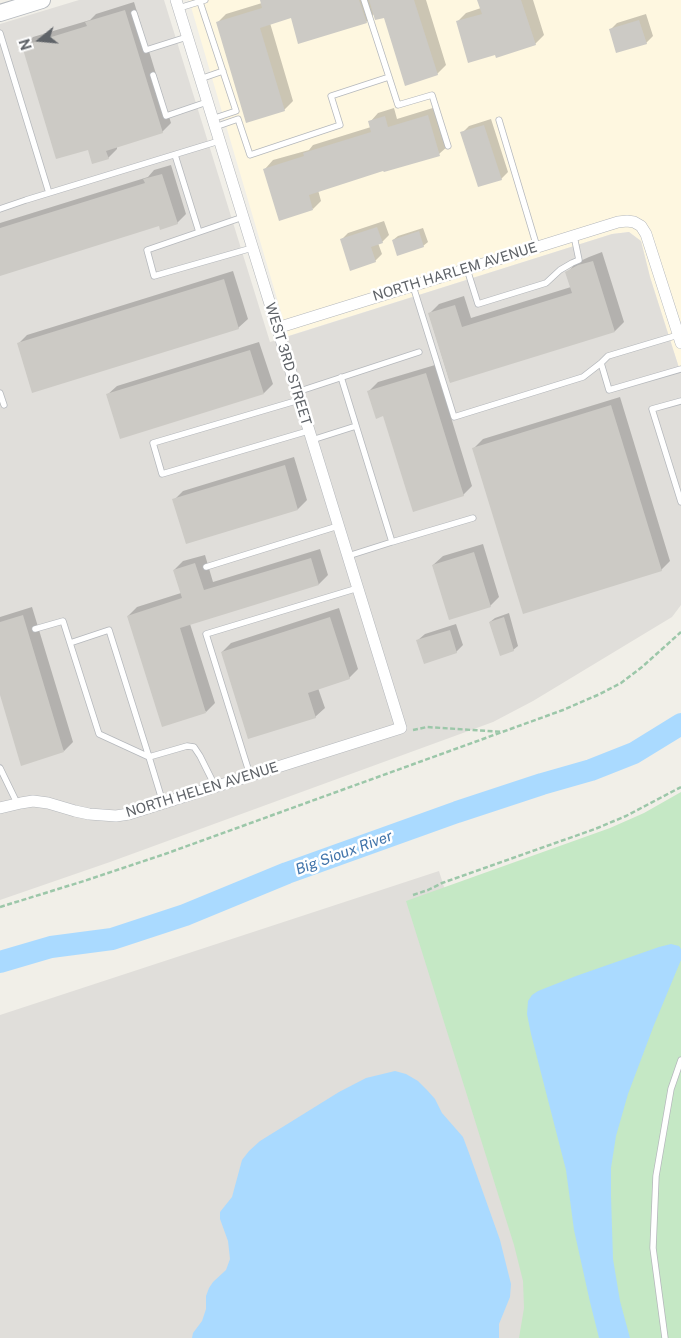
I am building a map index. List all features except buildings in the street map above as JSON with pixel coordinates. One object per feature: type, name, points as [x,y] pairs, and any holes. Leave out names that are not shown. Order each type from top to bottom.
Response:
[{"type":"main road","points":[[0,13],[42,0]]},
{"type":"street","name":"WEST 3RD STREET","points":[[177,4],[401,728]]},
{"type":"street","name":"NORTH HARLEM AVENUE","points":[[276,328],[618,222],[634,222],[641,226],[646,234],[680,339]]},
{"type":"street","name":"NORTH HELEN AVENUE","points":[[0,808],[33,801],[48,803],[74,811],[103,816],[116,816],[401,728]]},
{"type":"lane","points":[[364,0],[398,105],[432,94],[448,146]]},
{"type":"lane","points":[[177,4],[202,1],[222,71],[236,111],[214,123]]},
{"type":"lane","points":[[134,13],[146,50],[188,38]]},
{"type":"lane","points":[[0,33],[49,193]]},
{"type":"lane","points":[[200,79],[222,71]]},
{"type":"lane","points":[[153,76],[166,116],[207,102]]},
{"type":"lane","points":[[214,123],[238,119],[250,155],[340,125],[331,96],[389,78]]},
{"type":"lane","points":[[499,120],[537,247]]},
{"type":"lane","points":[[0,209],[219,141]]},
{"type":"lane","points":[[175,155],[199,232]]},
{"type":"lane","points":[[242,217],[146,250],[154,276],[252,248]]},
{"type":"lane","points":[[467,269],[478,304],[546,283],[560,270],[579,260],[574,236]]},
{"type":"lane","points":[[413,286],[454,417],[583,377],[608,356],[680,339]]},
{"type":"lane","points":[[356,426],[162,474],[153,443],[298,396],[341,377],[419,352]]},
{"type":"lane","points":[[601,363],[609,390],[681,369]]},
{"type":"lane","points":[[341,377],[392,542]]},
{"type":"lane","points":[[0,393],[4,405]]},
{"type":"lane","points":[[681,401],[652,409],[681,502]]},
{"type":"lane","points":[[348,556],[473,518]]},
{"type":"lane","points":[[206,568],[338,526]]},
{"type":"lane","points":[[250,775],[206,634],[358,588]]},
{"type":"lane","points":[[36,630],[63,621],[99,734],[150,757],[188,746],[194,747],[215,786]]},
{"type":"lane","points":[[70,643],[109,630],[163,803]]},
{"type":"lane","points":[[0,768],[16,804]]},
{"type":"lane","points":[[665,1338],[653,1248],[656,1176],[671,1089],[681,1060]]},
{"type":"path","points":[[0,907],[138,863],[563,710],[614,686],[642,667],[681,632]]},
{"type":"path","points":[[401,728],[413,730],[427,727],[503,732]]},
{"type":"path","points":[[413,896],[442,883],[595,829],[626,816],[681,787]]},
{"type":"shaded area","points":[[79,0],[164,0],[270,342],[612,234],[629,232],[641,241],[650,277],[681,374],[681,605],[672,617],[533,701],[493,722],[110,862],[0,900],[0,24]]},
{"type":"shaded area","points":[[189,0],[681,0],[681,374],[650,277],[641,241],[629,232],[612,234],[288,336]]},
{"type":"shaded area","points":[[439,871],[584,1338],[0,1338],[0,1015]]},
{"type":"green space","points":[[681,792],[681,1338],[519,1338],[524,1308],[523,1281],[514,1245],[406,901],[610,828],[644,813]]},
{"type":"water","points":[[671,944],[679,946],[681,949],[681,960],[628,1094],[616,1136],[611,1168],[613,1259],[620,1301],[630,1338],[599,1338],[574,1230],[566,1170],[531,1034],[527,1014],[528,1001],[538,991]]},
{"type":"water","points":[[395,1071],[406,1074],[418,1081],[435,1099],[442,1113],[463,1137],[500,1240],[511,1284],[510,1297],[499,1324],[499,1338],[192,1338],[193,1333],[202,1321],[209,1288],[226,1270],[230,1259],[228,1241],[220,1219],[220,1212],[232,1197],[242,1160],[260,1141],[339,1092],[366,1078]]},
{"type":"waterway","name":"Big Sioux River","points":[[0,962],[51,947],[112,939],[185,915],[287,873],[457,812],[591,770],[634,753],[681,724]]}]
